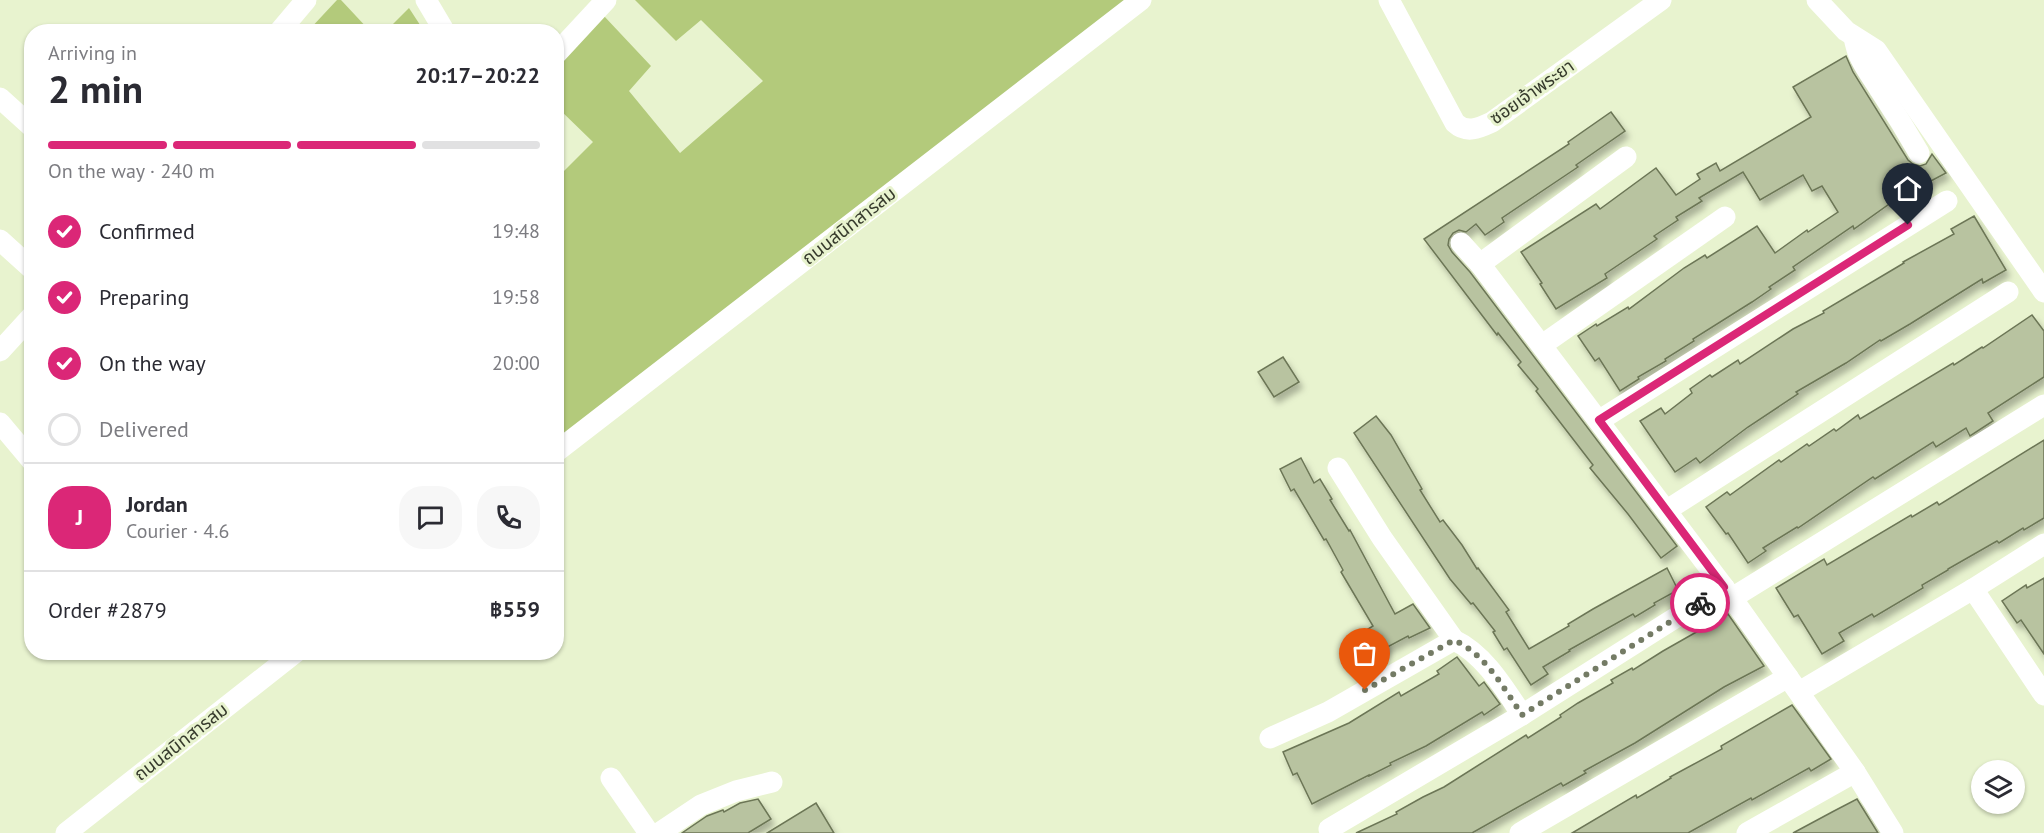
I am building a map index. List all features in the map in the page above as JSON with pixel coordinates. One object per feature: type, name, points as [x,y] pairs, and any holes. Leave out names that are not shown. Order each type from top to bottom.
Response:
[{"type":"street","points":[[286,24],[306,0]]},
{"type":"street","points":[[426,0],[440,24]]},
{"type":"street","points":[[564,45],[606,0]]},
{"type":"street","name":"ถนนสนิทสารสม","points":[[564,446],[1141,0]]},
{"type":"street","name":"ซอยเจ้าพระยา","points":[[1389,0],[1455,123],[1461,129],[1478,128],[1492,122],[1661,0]]},
{"type":"street","points":[[1817,0],[1833,19],[1854,37],[1876,50],[2044,292]]},
{"type":"street","points":[[1854,37],[1857,53],[1864,67],[1920,153]]},
{"type":"street","points":[[0,98],[24,120]]},
{"type":"street","points":[[1904,127],[1922,115]]},
{"type":"street","points":[[1480,264],[1626,157]]},
{"type":"street","points":[[1599,420],[1947,201]]},
{"type":"street","points":[[1542,345],[1725,217]]},
{"type":"street","points":[[0,240],[24,262]]},
{"type":"street","points":[[1461,243],[1480,264],[1542,345],[1728,593],[1855,772],[1893,833]]},
{"type":"street","points":[[1667,510],[2008,292]]},
{"type":"street","points":[[0,351],[24,325]]},
{"type":"street","points":[[1329,829],[2044,405]]},
{"type":"street","points":[[0,423],[24,452]]},
{"type":"street","points":[[1338,468],[1382,538],[1454,640],[1463,644],[1485,664],[1522,715]]},
{"type":"street","points":[[1520,833],[1973,589],[2044,544]]},
{"type":"street","points":[[1973,589],[2041,684]]},
{"type":"street","points":[[1269,738],[1328,712],[1454,640]]},
{"type":"street","name":"ถนนสนิทสารสม","points":[[66,833],[286,660]]},
{"type":"street","points":[[1747,833],[1855,772]]},
{"type":"street","points":[[611,778],[649,833]]},
{"type":"street","points":[[659,833],[701,805],[736,791],[772,782]]},
{"type":"green space","points":[[337,0],[341,0],[363,24],[315,24]]},
{"type":"green space","points":[[635,0],[1125,0],[564,436],[564,171],[593,142],[564,114],[564,59],[604,16],[651,66],[629,91],[680,153],[763,81],[701,20],[676,41]]},
{"type":"green space","points":[[409,8],[419,24],[393,24]]},
{"type":"building","points":[[1846,56],[1853,72],[1908,160],[1920,166],[1926,164],[1932,154],[1946,173],[1895,200],[1854,229],[1853,226],[1793,267],[1795,270],[1769,287],[1771,289],[1693,339],[1694,341],[1665,359],[1666,361],[1638,377],[1639,379],[1620,391],[1599,358],[1595,361],[1578,336],[1628,307],[1629,309],[1684,268],[1705,255],[1707,258],[1757,226],[1775,253],[1807,230],[1808,232],[1838,212],[1822,186],[1812,191],[1803,175],[1760,200],[1743,172],[1699,198],[1702,201],[1676,217],[1678,220],[1654,236],[1657,239],[1605,274],[1607,278],[1556,309],[1521,252],[1596,204],[1600,209],[1656,168],[1676,195],[1700,179],[1697,174],[1716,163],[1720,171],[1811,117],[1793,87]]},
{"type":"building","points":[[1611,112],[1625,131],[1576,165],[1578,167],[1502,218],[1504,222],[1485,235],[1476,224],[1466,232],[1459,230],[1453,233],[1448,245],[1677,546],[1661,558],[1590,468],[1593,465],[1518,365],[1521,362],[1498,333],[1497,335],[1424,239],[1569,144],[1568,142]]},
{"type":"building","points":[[1974,216],[2006,270],[1983,283],[1982,279],[1880,340],[1796,392],[1798,394],[1748,427],[1700,463],[1696,458],[1675,472],[1640,421],[1661,408],[1665,414],[1692,393],[1690,389],[1710,375],[1712,377],[1738,360],[1740,364],[1903,262],[1954,234],[1951,229]]},
{"type":"building","points":[[2032,315],[2044,331],[2044,377],[1988,413],[1993,421],[1970,436],[1966,428],[1936,447],[1933,442],[1875,479],[1873,477],[1798,528],[1763,548],[1766,551],[1748,563],[1728,533],[1726,534],[1706,507],[1727,492],[1730,495],[1779,460],[1781,462],[1834,429],[1836,431],[1858,415],[1860,419],[1953,363],[1954,365],[1983,348]]},
{"type":"building","points":[[1283,357],[1299,382],[1274,397],[1258,372]]},
{"type":"building","points":[[1376,416],[1391,435],[1440,522],[1443,520],[1509,610],[1506,612],[1529,649],[1593,609],[1667,568],[1678,590],[1635,617],[1633,614],[1569,650],[1543,667],[1548,674],[1531,685],[1507,648],[1504,650],[1493,632],[1495,631],[1450,579],[1354,433]]},
{"type":"building","points":[[2044,440],[2044,518],[1948,569],[1922,585],[1923,588],[1874,617],[1872,614],[1839,633],[1844,641],[1822,654],[1798,615],[1794,617],[1776,588],[1824,559],[1827,565],[1911,515],[1912,517],[1937,502],[1939,505]]},
{"type":"building","points":[[1301,458],[1314,483],[1320,479],[1395,614],[1413,604],[1430,628],[1409,638],[1408,636],[1380,651],[1368,629],[1373,626],[1341,572],[1343,570],[1326,539],[1324,540],[1294,489],[1291,491],[1280,469]]},
{"type":"building","points":[[2044,578],[2044,654],[2021,620],[2017,623],[2002,601],[2026,585],[2027,588]]},
{"type":"building","points":[[1728,614],[1764,666],[1724,687],[1635,743],[1584,771],[1586,773],[1563,786],[1561,783],[1472,833],[1356,833],[1397,814],[1396,812],[1444,787],[1526,735],[1528,738],[1578,703],[1613,683],[1611,680],[1632,668],[1633,670]]},
{"type":"building","points":[[1457,657],[1479,686],[1484,682],[1500,704],[1484,715],[1482,712],[1426,746],[1390,763],[1391,765],[1312,804],[1297,773],[1293,775],[1283,752],[1349,723],[1399,692],[1401,696],[1439,674],[1437,671]]},
{"type":"building","points":[[1792,705],[1831,759],[1811,771],[1809,768],[1752,800],[1751,798],[1688,833],[1572,833],[1636,795],[1637,798],[1722,749],[1721,746]]},
{"type":"building","points":[[758,799],[771,819],[748,833],[682,833],[707,816],[723,810],[724,812],[740,803]]},
{"type":"building","points":[[1857,799],[1878,833],[1793,833],[1834,811]]},
{"type":"building","points":[[816,803],[834,833],[767,833]]},
{"type":"way so far","points":[[1365,690],[1454,640],[1463,644],[1485,664],[1522,715],[1700,603]]},
{"type":"route","points":[[1700,603],[1724,587],[1599,420],[1908,225]]}]
